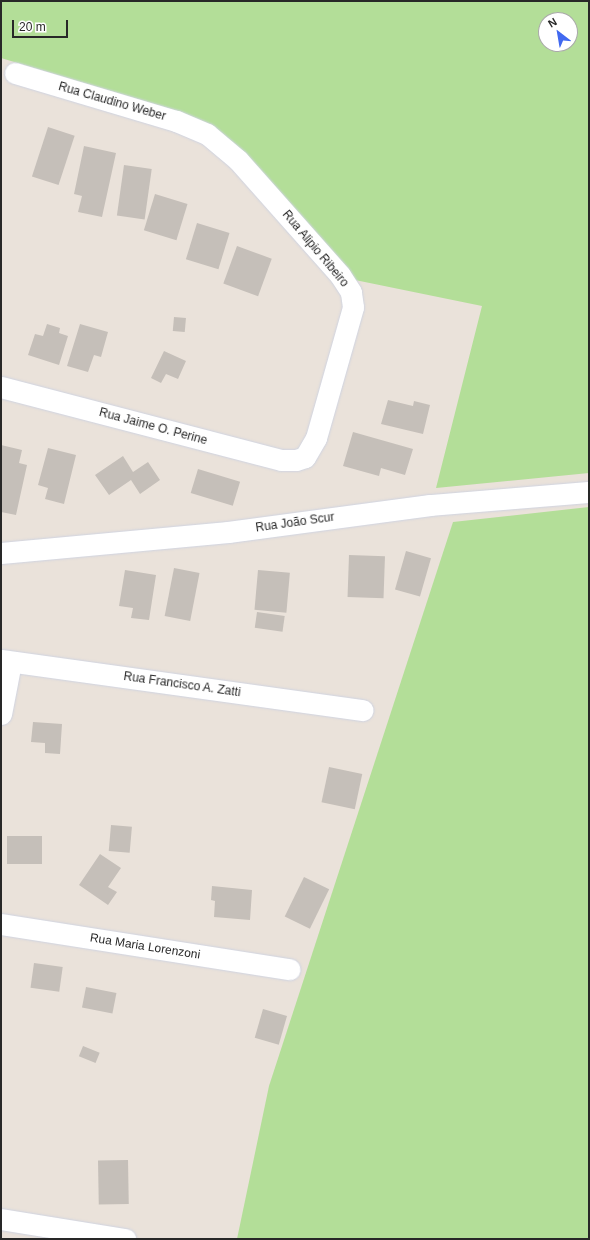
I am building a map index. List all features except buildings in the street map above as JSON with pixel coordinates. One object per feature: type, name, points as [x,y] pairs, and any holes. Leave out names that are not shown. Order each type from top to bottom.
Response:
[{"type":"street","name":"Rua Claudino Weber","points":[[15,73],[176,121],[207,134]]},
{"type":"street","name":"Rua Alipio Ribeiro","points":[[207,134],[238,160],[340,275],[351,292],[353,307],[316,438],[306,457]]},
{"type":"street","name":"Rua Jaime O. Perine","points":[[1,387],[282,460],[306,457]]},
{"type":"street","name":"Rua João Scur","points":[[1,553],[228,532],[430,505],[589,492]]},
{"type":"street","name":"Rua Francisco A. Zatti","points":[[6,661],[363,710]]},
{"type":"street","points":[[1,714],[6,661]]},
{"type":"street","name":"Rua Maria Lorenzoni","points":[[1,924],[290,969]]},
{"type":"street","points":[[1,1219],[79,1235],[125,1239]]},
{"type":"green space","points":[[1,1],[589,1],[589,473],[436,488],[482,306],[355,280],[174,110],[1,58]]},
{"type":"green space","points":[[589,507],[589,1239],[237,1239],[269,1086],[453,522]]}]
